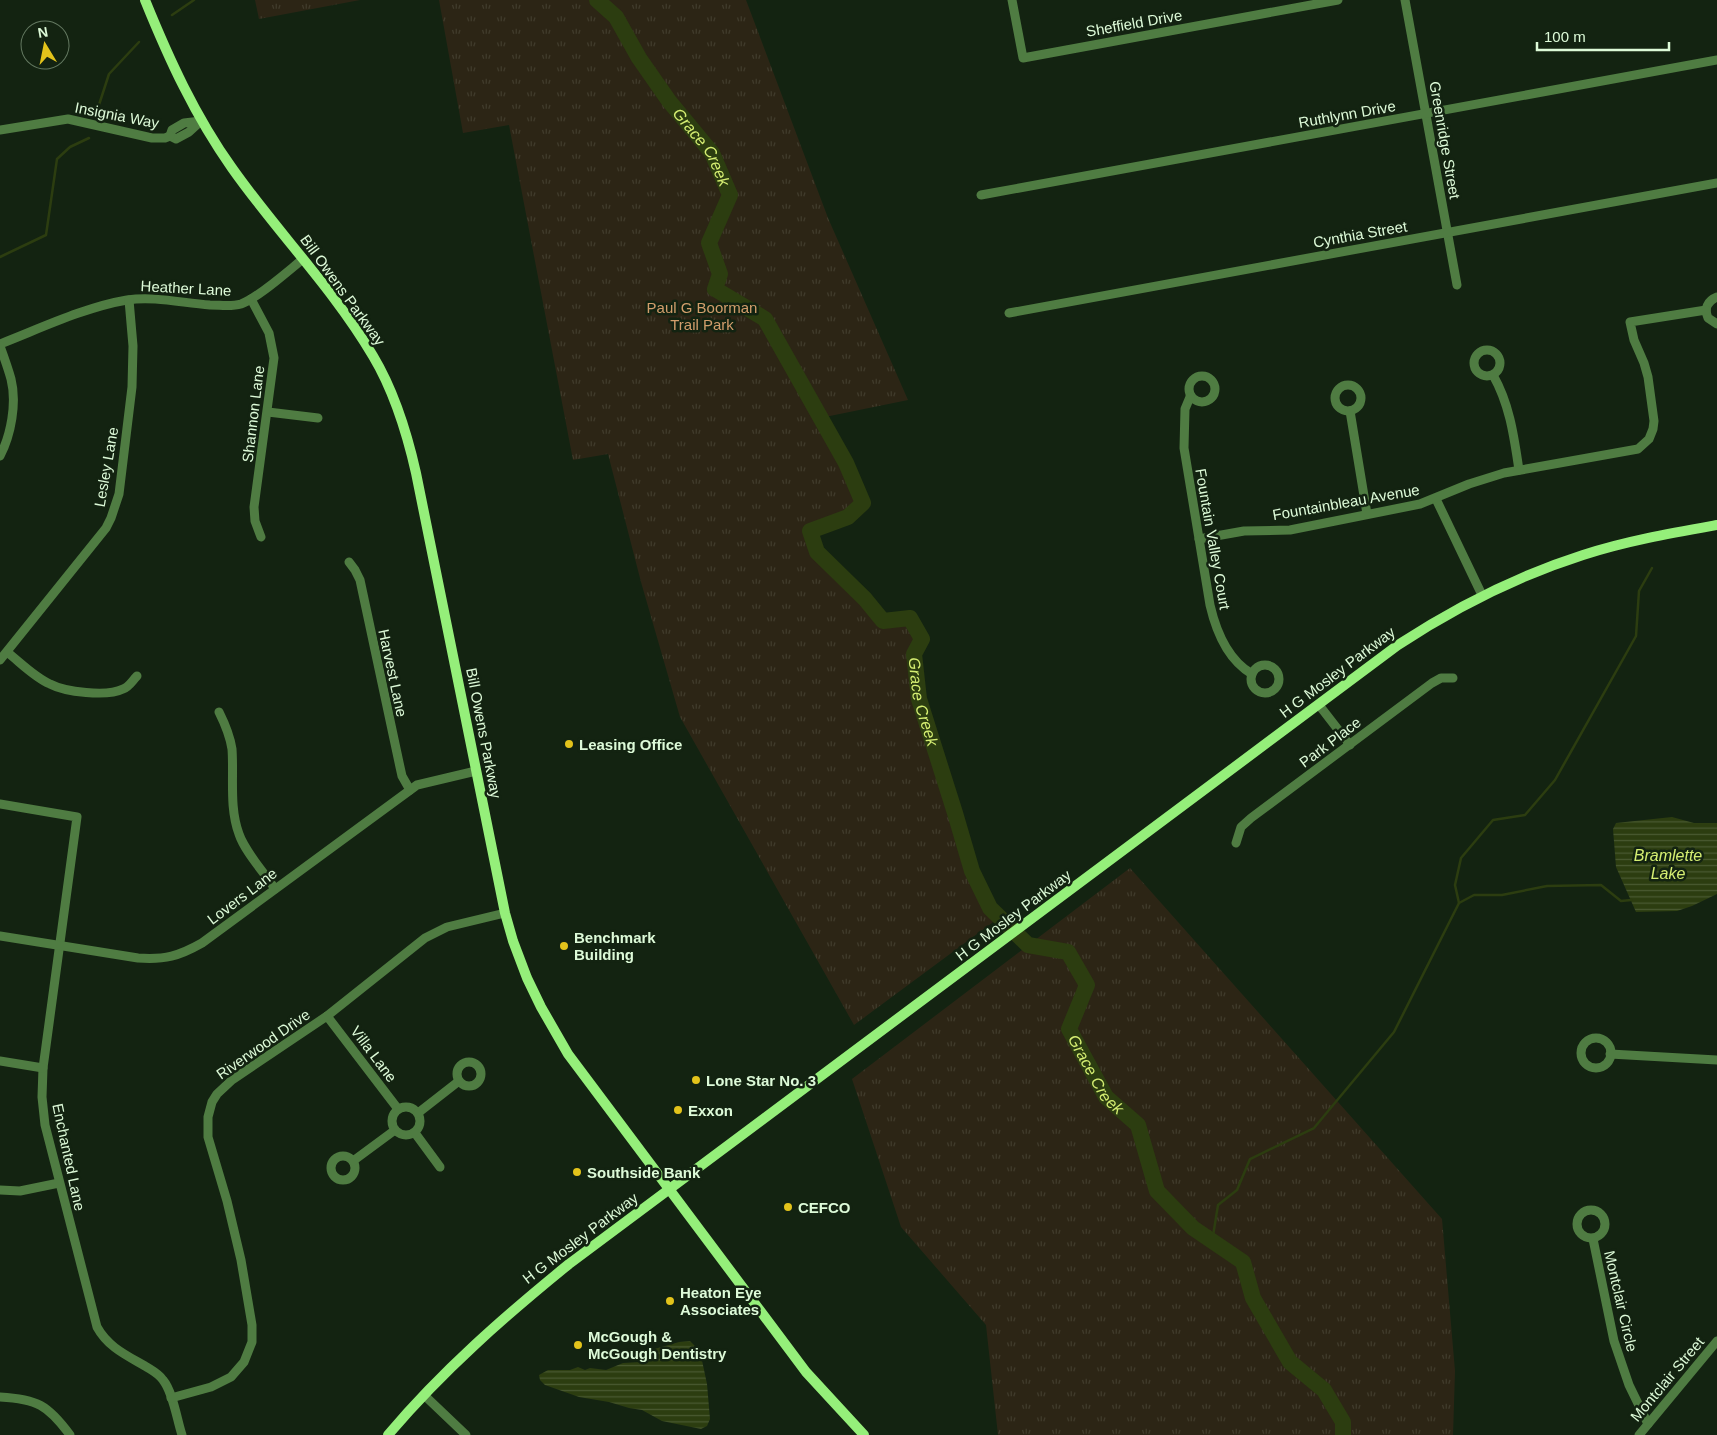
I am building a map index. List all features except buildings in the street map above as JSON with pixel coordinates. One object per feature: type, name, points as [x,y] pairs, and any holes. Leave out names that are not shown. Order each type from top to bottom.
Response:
[{"type":"main road","name":"Bill Owens Parkway","points":[[145,0],[201,121],[241,181],[343,310],[374,357],[401,418],[416,473],[505,913],[521,965],[536,998],[577,1066],[669,1190],[806,1372],[864,1435]]},
{"type":"main road","name":"H G Mosley Parkway","points":[[388,1435],[468,1350],[527,1298],[570,1264],[1418,632],[1482,595],[1518,579],[1584,555],[1643,539],[1717,525]]},
{"type":"street","name":"Sheffield Drive","points":[[1012,0],[1023,58],[1338,0]]},
{"type":"street","name":"Greenridge Street","points":[[1405,0],[1457,285]]},
{"type":"street","name":"Ruthlynn Drive","points":[[982,195],[1717,60]]},
{"type":"street","name":"Insignia Way","points":[[0,130],[68,119],[152,138],[165,138],[170,136],[172,130],[184,123],[201,121]]},
{"type":"street","name":"Cynthia Street","points":[[1009,313],[1717,183]]},
{"type":"street","name":"Heather Lane","points":[[0,345],[82,312],[129,300],[154,298],[226,306],[240,304],[251,299],[303,259]]},
{"type":"street","points":[[1717,297],[1709,302],[1706,310],[1708,318],[1717,324]]},
{"type":"street","name":"Shannon Lane","points":[[251,299],[266,326],[274,351],[254,514],[256,527],[261,537]]},
{"type":"street","name":"Lesley Lane","points":[[0,660],[106,528],[115,507],[119,494],[132,387],[132,339],[129,300]]},
{"type":"street","name":"Fountainbleau Avenue","points":[[1199,539],[1244,531],[1284,531],[1420,504],[1486,477],[1638,449],[1646,443],[1654,425],[1644,363],[1634,340],[1630,322],[1706,310]]},
{"type":"street","points":[[0,345],[11,379],[13,397],[10,425],[0,456]]},
{"type":"street","points":[[1493,375],[1509,414],[1519,470]]},
{"type":"street","name":"Fountain Valley Court","points":[[1190,397],[1184,409],[1186,462],[1210,605],[1223,643],[1239,664],[1252,674]]},
{"type":"street","points":[[1350,411],[1367,514]]},
{"type":"street","points":[[268,412],[318,418]]},
{"type":"street","points":[[1436,499],[1482,595]]},
{"type":"street","name":"Harvest Lane","points":[[349,562],[360,580],[402,776],[410,790]]},
{"type":"street","points":[[7,652],[43,680],[66,689],[85,692],[117,691],[125,688],[137,676]]},
{"type":"street","name":"Park Place","points":[[1236,842],[1241,827],[1247,821],[1436,680],[1454,678]]},
{"type":"street","points":[[1319,705],[1350,745]]},
{"type":"street","points":[[220,712],[232,748],[233,805],[239,834],[243,844],[275,889]]},
{"type":"street","name":"Lovers Lane","points":[[0,936],[138,958],[171,958],[180,955],[202,943],[417,785],[476,772]]},
{"type":"street","name":"Enchanted Lane","points":[[0,804],[77,817],[43,1068],[44,1116],[59,1183],[94,1317],[100,1332],[105,1340],[118,1350],[160,1376],[167,1385],[172,1398],[182,1435]]},
{"type":"street","name":"Riverwood Drive","points":[[172,1398],[211,1388],[231,1377],[244,1362],[252,1342],[252,1325],[238,1246],[208,1137],[208,1117],[212,1102],[221,1089],[232,1080],[327,1016],[430,934],[459,924],[505,913]]},
{"type":"street","name":"Villa Lane","points":[[327,1016],[398,1110]]},
{"type":"street","points":[[1610,1054],[1717,1060]]},
{"type":"street","points":[[0,1061],[43,1068]]},
{"type":"street","points":[[418,1113],[460,1082]]},
{"type":"street","points":[[411,1107],[418,1113],[420,1126],[415,1132],[406,1135],[395,1130],[392,1121],[394,1113],[398,1110],[411,1107]]},
{"type":"street","points":[[353,1161],[395,1130]]},
{"type":"street","points":[[415,1132],[440,1167]]},
{"type":"street","points":[[0,1190],[20,1190],[59,1183]]},
{"type":"street","name":"Montclair Circle","points":[[1593,1239],[1614,1341],[1627,1379],[1648,1424]]},
{"type":"street","name":"Montclair Street","points":[[1639,1435],[1717,1340]]},
{"type":"street","points":[[424,1395],[466,1435]]},
{"type":"street","points":[[0,1397],[29,1400],[42,1406],[59,1419],[70,1435]]},
{"type":"green space","points":[[255,0],[360,0],[259,19]]},
{"type":"green space","name":"Paul G Boorman Trail Park","points":[[439,0],[746,0],[828,218],[908,400],[820,418],[846,463],[863,503],[848,517],[810,532],[817,552],[865,599],[882,621],[910,618],[922,639],[914,656],[921,710],[974,876],[989,905],[1000,917],[854,1025],[680,717],[641,582],[608,454],[573,460],[509,125],[463,133]]},
{"type":"green space","points":[[1130,868],[1442,1219],[1455,1371],[1453,1435],[998,1435],[986,1325],[901,1227],[852,1079]]},
{"type":"water","name":"Bramlette Lake","points":[[1672,817],[1694,823],[1717,823],[1717,894],[1677,911],[1636,912],[1616,867],[1613,829],[1616,823]]},
{"type":"water","points":[[690,1341],[700,1351],[707,1384],[710,1419],[707,1426],[701,1429],[662,1421],[642,1410],[579,1397],[545,1385],[540,1380],[539,1375],[548,1370],[570,1370],[578,1367],[585,1370],[590,1368],[606,1370],[623,1363],[640,1362],[645,1355],[650,1354],[651,1350]]},
{"type":"waterway","points":[[172,15],[194,0]]},
{"type":"waterway","name":"Grace Creek","points":[[597,0],[616,17],[639,58],[669,101],[712,153],[730,195],[709,243],[720,274],[715,289],[765,319],[846,463],[863,503],[848,517],[810,531],[817,552],[865,599],[883,621],[910,618],[922,639],[914,654],[919,699],[972,871],[990,908],[1028,945],[1068,952],[1087,985],[1069,1029],[1106,1097],[1138,1125],[1157,1191],[1193,1228],[1243,1262],[1253,1298],[1290,1362],[1324,1390],[1343,1422],[1343,1435]]},
{"type":"waterway","points":[[96,114],[109,74],[139,42]]},
{"type":"waterway","points":[[0,257],[46,235],[57,159],[70,147],[89,138]]},
{"type":"waterway","points":[[1212,1242],[1218,1205],[1237,1190],[1250,1159],[1314,1128],[1394,1032],[1459,903],[1455,885],[1461,858],[1493,820],[1525,815],[1555,780],[1636,636],[1639,591],[1652,568]]},
{"type":"waterway","points":[[1459,903],[1474,895],[1502,895],[1547,886],[1601,885],[1621,901],[1631,900]]},
{"type":"place","name":"Leasing Office","points":[[569,744]]},
{"type":"place","name":"Benchmark Building","points":[[564,946]]},
{"type":"place","name":"Lone Star No. 3","points":[[696,1080]]},
{"type":"place","name":"Exxon","points":[[678,1110]]},
{"type":"place","name":"Southside Bank","points":[[577,1172]]},
{"type":"place","name":"CEFCO","points":[[788,1207]]},
{"type":"place","name":"Heaton Eye Associates","points":[[670,1301]]},
{"type":"place","name":"McGough & McGough Dentistry","points":[[578,1345]]}]
